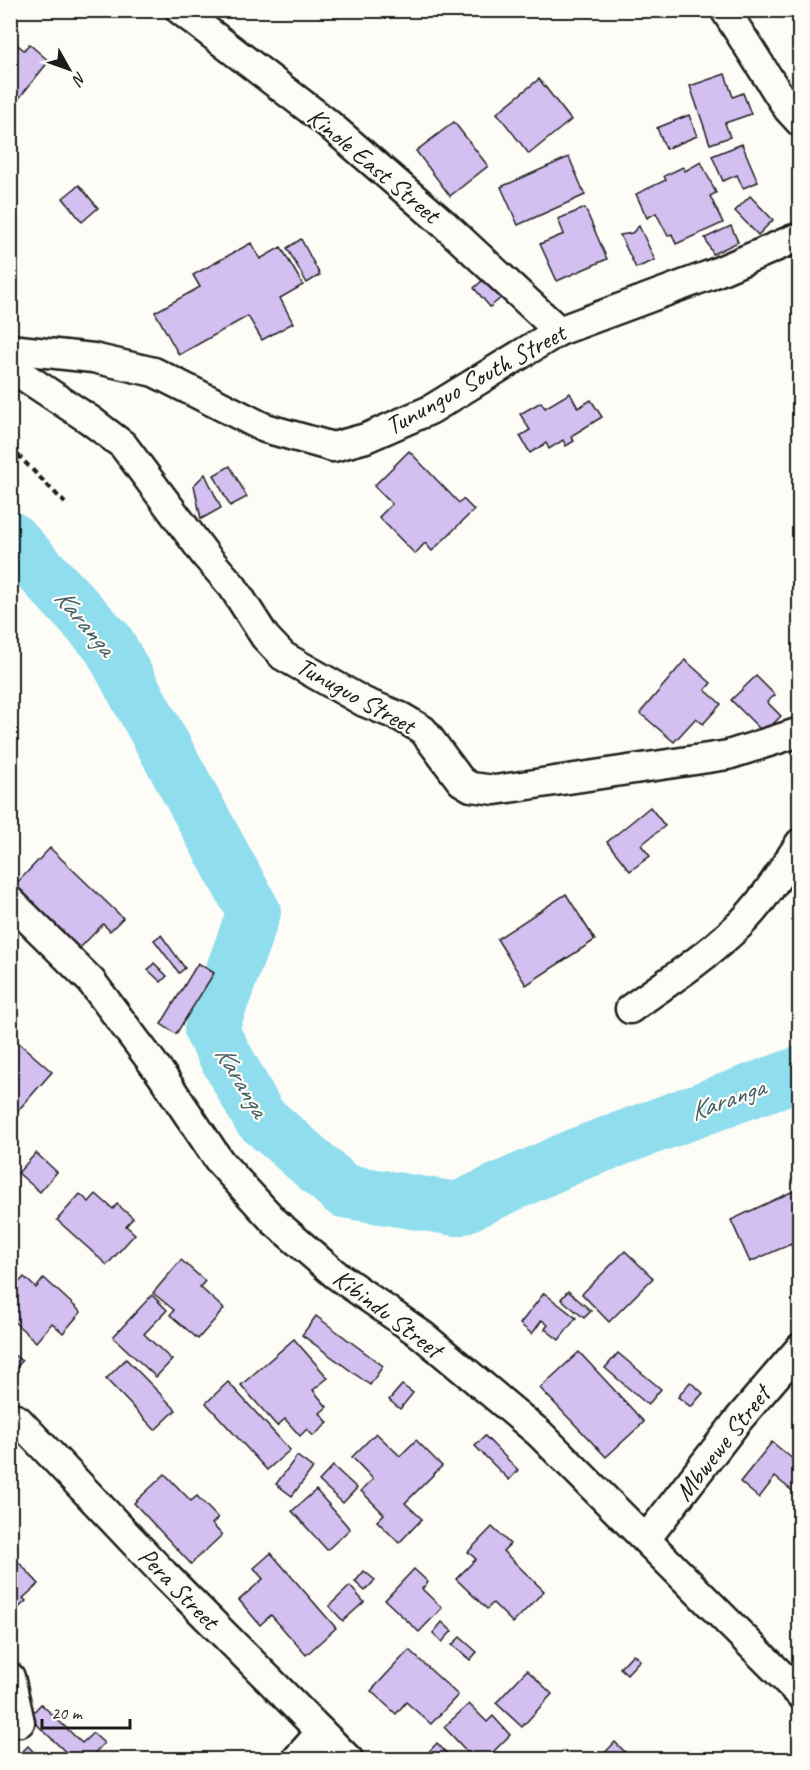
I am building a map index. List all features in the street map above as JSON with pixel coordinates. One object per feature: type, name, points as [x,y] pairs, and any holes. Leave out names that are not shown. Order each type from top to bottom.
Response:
[{"type":"street","name":"Kinole East Street","points":[[180,10],[325,121],[444,224],[559,331]]},
{"type":"street","points":[[725,10],[788,109],[800,122]]},
{"type":"street","name":"Tununguo South Street","points":[[10,349],[93,358],[154,372],[265,428],[333,447],[366,438],[430,410],[559,331],[710,275],[800,238]]},
{"type":"street","name":"Tunuguo Street","points":[[10,368],[90,420],[123,446],[206,556],[233,587],[265,637],[283,656],[364,702],[401,717],[423,730],[461,781],[471,786],[495,790],[669,765],[728,755],[800,732]]},
{"type":"street","points":[[630,1009],[689,967],[734,930],[773,885],[800,843]]},
{"type":"street","name":"Kibindu Street","points":[[10,901],[91,981],[160,1074],[220,1162],[275,1222],[335,1274],[422,1335],[539,1433],[800,1694]]},
{"type":"street","name":"Mbwewe Street","points":[[646,1539],[739,1419],[800,1348]]},
{"type":"street","name":"Pera Street","points":[[10,1416],[18,1420],[164,1574],[349,1760]]},
{"type":"street","points":[[10,1677],[20,1722]]},
{"type":"street","points":[[296,1760],[321,1732]]},
{"type":"path","points":[[10,447],[64,503]]},
{"type":"building","points":[[10,39],[24,50],[29,44],[49,61],[16,102],[10,97]]},
{"type":"building","points":[[725,74],[733,97],[743,93],[751,114],[725,123],[730,137],[710,144],[690,86]]},
{"type":"building","points":[[539,79],[571,120],[529,154],[497,113]]},
{"type":"building","points":[[689,115],[697,136],[666,149],[657,128]]},
{"type":"building","points":[[454,122],[488,166],[450,196],[416,151]]},
{"type":"building","points":[[742,144],[758,182],[743,188],[737,175],[723,181],[712,156]]},
{"type":"building","points":[[569,157],[585,195],[518,225],[501,187]]},
{"type":"building","points":[[701,162],[716,193],[710,196],[723,223],[676,244],[672,234],[668,236],[656,213],[647,218],[636,194],[666,180],[664,176],[683,167],[685,171]]},
{"type":"building","points":[[79,185],[98,208],[82,222],[63,198]]},
{"type":"building","points":[[750,196],[773,220],[758,235],[735,211]]},
{"type":"building","points":[[585,208],[607,259],[557,281],[540,244],[564,234],[558,219]]},
{"type":"building","points":[[639,226],[655,260],[636,268],[620,235],[632,233]]},
{"type":"building","points":[[731,226],[738,242],[713,254],[705,238]]},
{"type":"building","points":[[301,239],[320,275],[307,283],[287,248]]},
{"type":"building","points":[[251,243],[260,259],[281,247],[303,285],[280,298],[293,323],[262,340],[248,316],[179,355],[155,312],[200,287],[193,275]]},
{"type":"building","points":[[485,278],[502,297],[490,307],[474,288]]},
{"type":"building","points":[[570,393],[578,408],[591,400],[602,417],[571,436],[574,441],[566,446],[563,440],[549,449],[546,443],[530,453],[520,436],[530,430],[520,414],[541,402],[545,408]]},
{"type":"building","points":[[409,451],[459,503],[463,499],[474,510],[432,551],[425,543],[415,554],[379,517],[392,504],[374,486]]},
{"type":"building","points":[[230,466],[247,497],[230,506],[214,475]]},
{"type":"building","points":[[205,474],[221,508],[201,519],[194,485]]},
{"type":"building","points":[[685,660],[711,683],[705,690],[721,704],[703,724],[696,718],[674,742],[640,713]]},
{"type":"building","points":[[756,676],[775,695],[767,702],[781,716],[764,733],[731,700]]},
{"type":"building","points":[[650,807],[665,826],[641,845],[650,856],[630,871],[607,842]]},
{"type":"building","points":[[50,848],[123,918],[110,931],[103,924],[79,949],[14,886]]},
{"type":"building","points":[[566,894],[595,940],[526,985],[497,939]]},
{"type":"building","points":[[161,935],[185,968],[179,973],[154,940]]},
{"type":"building","points":[[154,963],[167,976],[161,982],[148,970]]},
{"type":"building","points":[[198,963],[214,973],[176,1034],[161,1024]]},
{"type":"building","points":[[11,1036],[52,1072],[14,1115],[10,1113]]},
{"type":"building","points":[[36,1153],[57,1172],[40,1192],[18,1173]]},
{"type":"building","points":[[800,1188],[800,1253],[795,1255],[791,1244],[750,1262],[731,1220]]},
{"type":"building","points":[[80,1194],[89,1202],[96,1194],[113,1209],[117,1204],[133,1218],[126,1226],[135,1234],[107,1265],[57,1220]]},
{"type":"building","points":[[625,1251],[653,1278],[609,1322],[582,1294]]},
{"type":"building","points":[[181,1260],[205,1281],[200,1287],[224,1309],[198,1339],[170,1315],[174,1310],[153,1293]]},
{"type":"building","points":[[24,1277],[36,1288],[44,1278],[81,1312],[63,1333],[52,1323],[36,1342],[10,1318],[10,1292]]},
{"type":"building","points":[[568,1291],[591,1311],[584,1318],[561,1299]]},
{"type":"building","points":[[544,1293],[576,1318],[559,1340],[545,1329],[548,1325],[542,1320],[532,1334],[520,1324]]},
{"type":"building","points":[[152,1295],[167,1310],[144,1334],[172,1360],[156,1377],[113,1337]]},
{"type":"building","points":[[316,1316],[383,1366],[370,1385],[302,1335]]},
{"type":"building","points":[[294,1339],[328,1378],[313,1390],[327,1407],[320,1413],[328,1423],[313,1436],[307,1429],[300,1436],[285,1419],[277,1426],[241,1385]]},
{"type":"building","points":[[10,1352],[22,1361],[10,1375]]},
{"type":"building","points":[[579,1352],[644,1422],[606,1457],[540,1388]]},
{"type":"building","points":[[618,1353],[661,1389],[648,1405],[605,1368]]},
{"type":"building","points":[[126,1359],[176,1410],[155,1430],[106,1379]]},
{"type":"building","points":[[228,1382],[290,1450],[267,1470],[206,1403]]},
{"type":"building","points":[[690,1382],[703,1393],[691,1407],[678,1397]]},
{"type":"building","points":[[402,1385],[413,1393],[400,1409],[389,1400]]},
{"type":"building","points":[[376,1433],[400,1456],[416,1440],[442,1466],[405,1503],[422,1519],[399,1543],[377,1521],[384,1514],[361,1491],[373,1479],[352,1457]]},
{"type":"building","points":[[485,1436],[518,1470],[509,1480],[475,1446]]},
{"type":"building","points":[[772,1442],[800,1465],[800,1497],[775,1477],[759,1498],[740,1482]]},
{"type":"building","points":[[297,1456],[313,1468],[292,1496],[276,1484]]},
{"type":"building","points":[[333,1466],[357,1488],[343,1503],[319,1481]]},
{"type":"building","points":[[165,1474],[191,1501],[197,1496],[218,1518],[212,1524],[222,1535],[191,1564],[134,1503]]},
{"type":"building","points":[[316,1490],[350,1529],[327,1550],[292,1511]]},
{"type":"building","points":[[492,1527],[510,1544],[503,1551],[544,1591],[513,1623],[493,1603],[487,1609],[456,1579],[476,1559],[468,1552]]},
{"type":"building","points":[[10,1553],[39,1584],[23,1598],[26,1601],[11,1615]]},
{"type":"building","points":[[271,1553],[336,1628],[306,1655],[271,1615],[260,1625],[239,1600],[263,1579],[254,1568]]},
{"type":"building","points":[[414,1569],[428,1582],[422,1589],[442,1608],[419,1632],[385,1600]]},
{"type":"building","points":[[364,1571],[375,1580],[365,1591],[355,1582]]},
{"type":"building","points":[[350,1586],[364,1602],[343,1621],[329,1606]]},
{"type":"building","points":[[442,1622],[452,1631],[442,1642],[433,1633]]},
{"type":"building","points":[[460,1637],[477,1652],[470,1660],[452,1645]]},
{"type":"building","points":[[409,1650],[458,1695],[431,1724],[406,1702],[396,1714],[371,1691]]},
{"type":"building","points":[[633,1654],[640,1660],[627,1674],[620,1668]]},
{"type":"building","points":[[527,1670],[552,1694],[522,1727],[496,1703]]},
{"type":"building","points":[[41,1704],[82,1743],[93,1733],[104,1743],[88,1760],[74,1760],[29,1717]]},
{"type":"building","points":[[469,1704],[487,1722],[493,1716],[510,1735],[485,1760],[475,1760],[444,1727]]},
{"type":"building","points":[[615,1742],[633,1760],[598,1760]]},
{"type":"building","points":[[437,1743],[453,1760],[421,1760]]},
{"type":"building","points":[[28,1746],[41,1760],[14,1760]]},
{"type":"waterway","name":"Karanga","points":[[10,538],[108,643],[254,912],[211,1030],[259,1117],[344,1191],[457,1209],[576,1155],[800,1073]]}]
